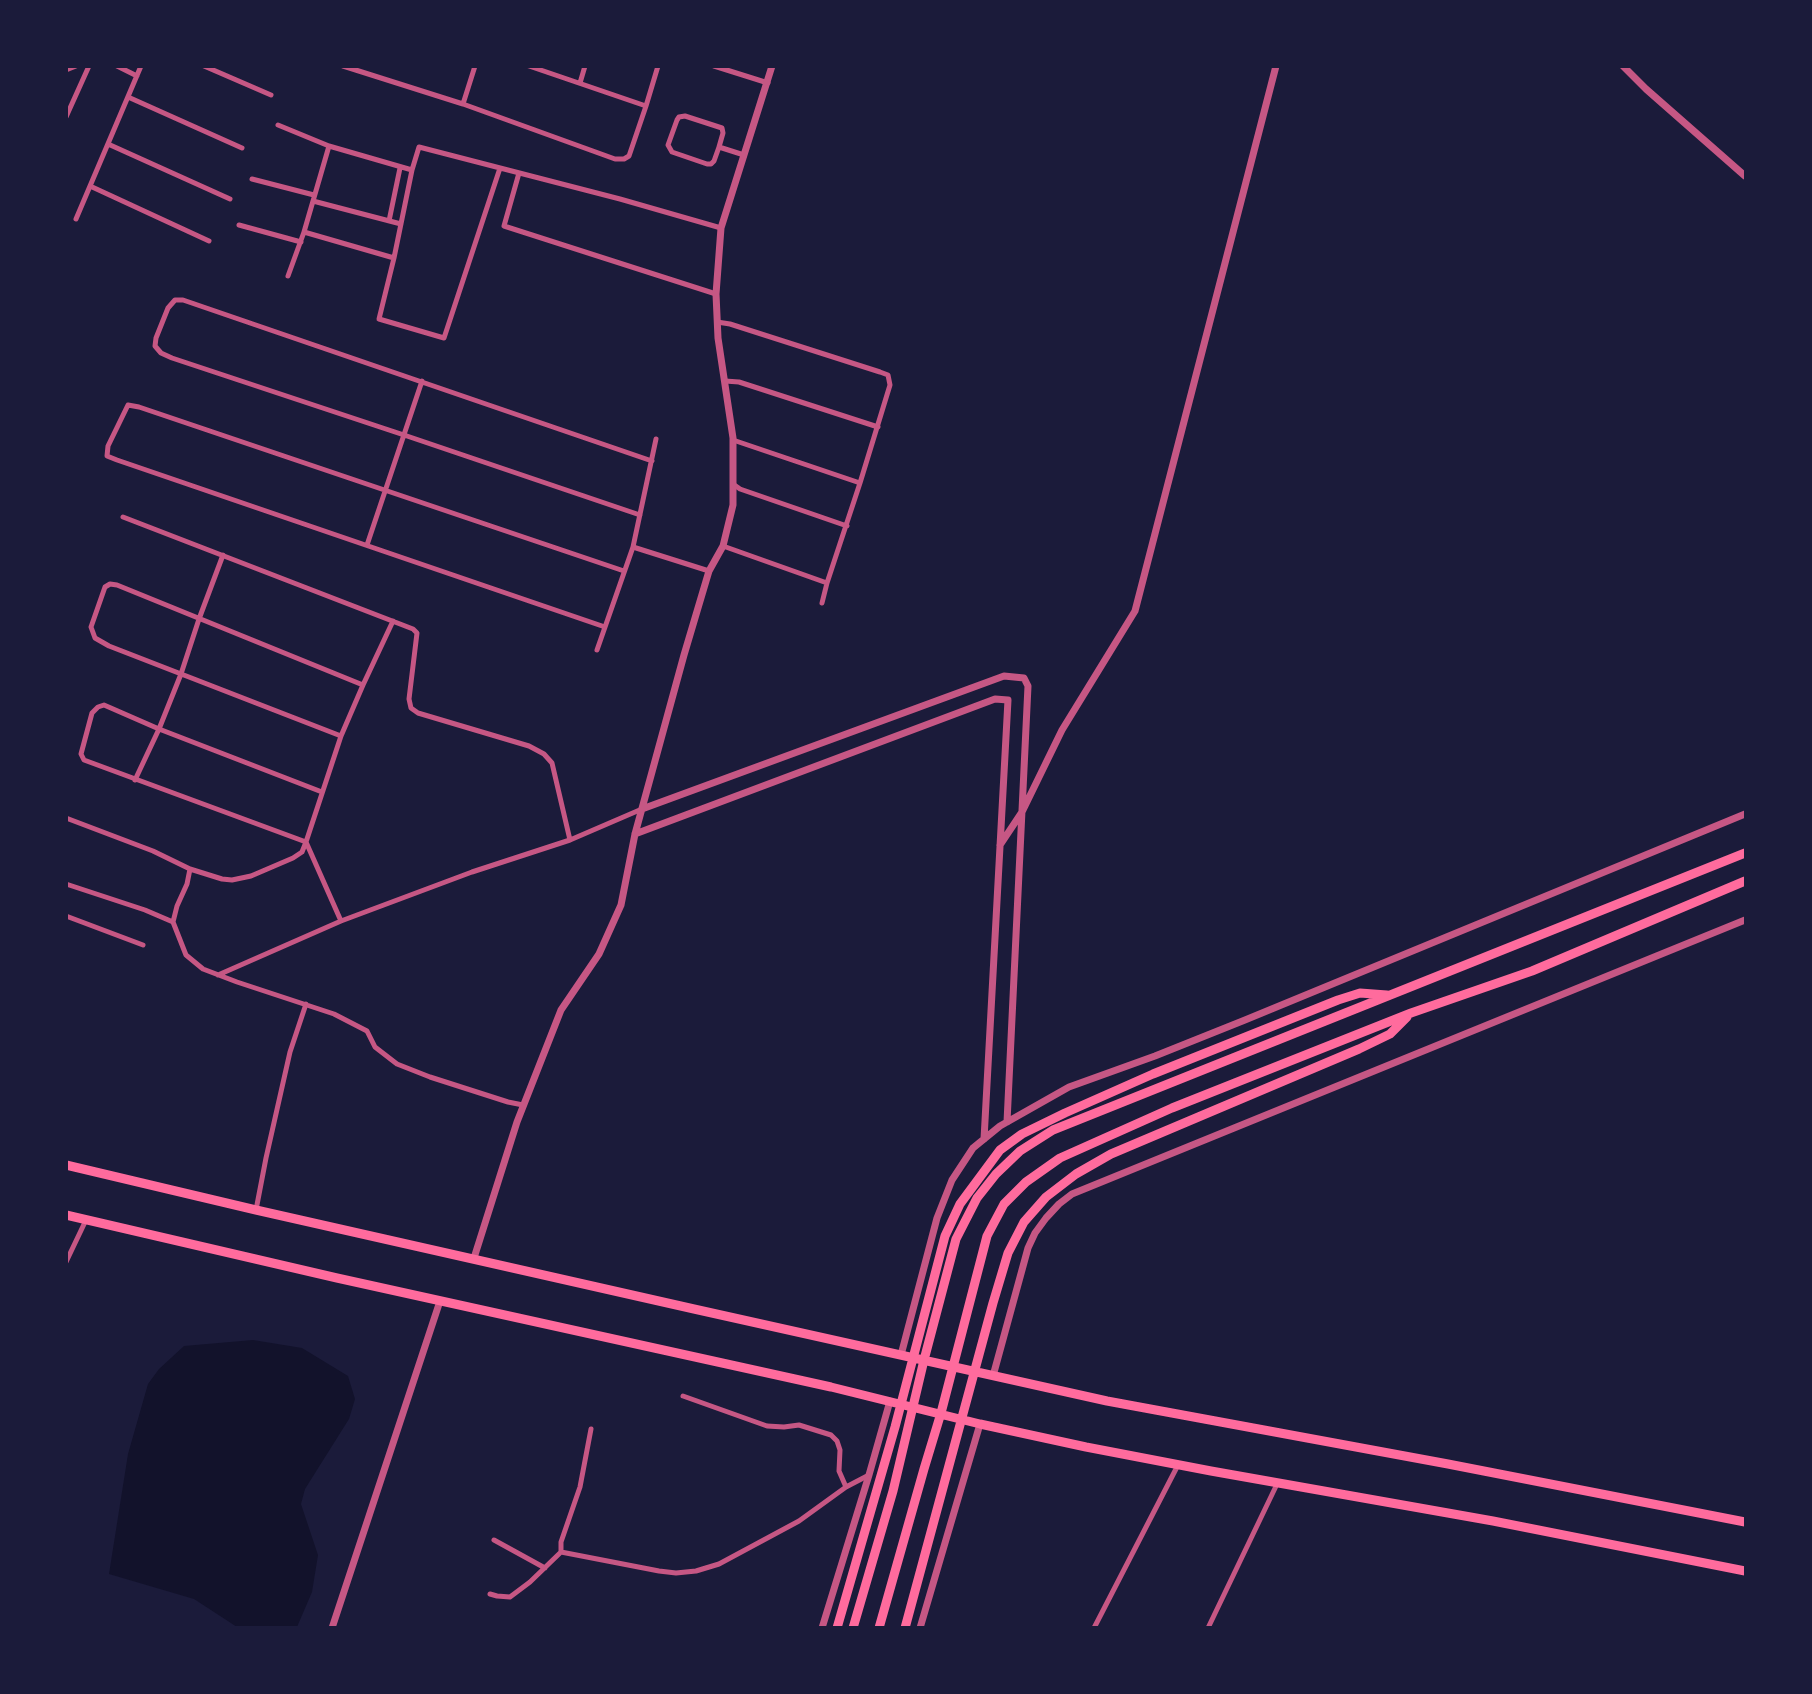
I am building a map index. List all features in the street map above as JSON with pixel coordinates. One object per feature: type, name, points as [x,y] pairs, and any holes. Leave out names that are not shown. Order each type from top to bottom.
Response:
[{"type":"main road","points":[[853,1628],[893,1491],[912,1406],[956,1238],[976,1198],[1020,1151],[1053,1130],[1745,853]]},
{"type":"main road","points":[[880,1628],[954,1367],[987,1236],[1004,1204],[1026,1182],[1060,1158],[1159,1114],[1411,1013],[1532,971],[1745,881]]},
{"type":"main road","points":[[836,1628],[895,1427],[945,1236],[960,1204],[1000,1150],[1022,1134],[1054,1118],[1153,1074],[1338,1000],[1360,993],[1389,995]]},
{"type":"main road","points":[[905,1628],[993,1303],[1008,1253],[1024,1222],[1046,1197],[1076,1174],[1111,1154],[1359,1049],[1390,1034],[1411,1013]]},
{"type":"main road","points":[[66,1165],[1107,1401],[1745,1522]]},
{"type":"main road","points":[[66,1215],[1086,1447],[1493,1521],[1745,1571]]},
{"type":"street","points":[[66,70],[76,66]]},
{"type":"street","points":[[66,117],[89,66]]},
{"type":"street","points":[[117,66],[137,76]]},
{"type":"street","points":[[76,219],[141,66]]},
{"type":"street","points":[[204,66],[271,95]]},
{"type":"street","points":[[343,66],[463,104],[615,159],[629,156],[658,66]]},
{"type":"street","points":[[463,104],[475,66]]},
{"type":"street","points":[[529,66],[646,106]]},
{"type":"street","points":[[580,83],[585,66]]},
{"type":"street","points":[[714,66],[768,83]]},
{"type":"street","points":[[474,1258],[523,1105],[561,1010],[600,954],[621,905],[635,834],[709,571],[723,546],[733,505],[733,440],[717,322],[716,294],[721,228],[772,66]]},
{"type":"street","points":[[1000,845],[1022,812],[1062,730],[1135,611],[1276,66]]},
{"type":"street","points":[[1623,66],[1745,176]]},
{"type":"street","points":[[128,97],[242,148]]},
{"type":"street","points":[[685,116],[722,128],[719,147],[714,161],[707,164],[672,152],[668,145],[677,120],[685,116]]},
{"type":"street","points":[[278,125],[329,146],[412,170]]},
{"type":"street","points":[[108,144],[230,199]]},
{"type":"street","points":[[288,276],[301,242],[329,146]]},
{"type":"street","points":[[500,168],[444,338],[379,319],[419,147],[620,199],[721,228]]},
{"type":"street","points":[[719,147],[744,155]]},
{"type":"street","points":[[389,221],[400,168]]},
{"type":"street","points":[[519,173],[504,226],[716,294]]},
{"type":"street","points":[[252,178],[401,224]]},
{"type":"street","points":[[90,186],[209,240]]},
{"type":"street","points":[[239,225],[301,242]]},
{"type":"street","points":[[304,232],[394,258]]},
{"type":"street","points":[[640,515],[172,358],[160,353],[155,346],[156,338],[168,308],[175,300],[183,300],[652,461]]},
{"type":"street","points":[[717,322],[888,375],[890,385],[878,427],[822,603]]},
{"type":"street","points":[[367,545],[422,381]]},
{"type":"street","points":[[724,381],[740,382],[878,427]]},
{"type":"street","points":[[605,627],[117,460],[107,456],[108,446],[128,405],[139,407],[624,571]]},
{"type":"street","points":[[597,650],[633,547],[656,439]]},
{"type":"street","points":[[733,440],[860,483]]},
{"type":"street","points":[[733,484],[740,489],[847,526]]},
{"type":"street","points":[[122,517],[413,629],[416,633],[411,708],[418,713],[529,746],[544,754],[552,764],[570,840]]},
{"type":"street","points":[[723,546],[827,583]]},
{"type":"street","points":[[633,547],[709,571]]},
{"type":"street","points":[[135,780],[181,674],[223,555]]},
{"type":"street","points":[[341,736],[109,646],[95,638],[91,627],[105,587],[110,584],[117,585],[363,685]]},
{"type":"street","points":[[66,818],[143,847],[190,869],[222,879],[251,876],[293,859],[302,852],[341,736],[393,621]]},
{"type":"street","points":[[218,975],[341,921],[472,872],[570,840],[642,809],[1004,676],[1024,678],[1028,686],[1007,1122]]},
{"type":"street","points":[[635,834],[995,699],[1008,700],[984,1139]]},
{"type":"street","points":[[323,792],[104,705],[92,713],[81,754],[84,760],[135,780],[306,842],[341,921]]},
{"type":"street","points":[[901,1355],[937,1218],[952,1180],[973,1148],[1007,1122],[1069,1087],[1245,1020],[1745,814]]},
{"type":"street","points":[[190,869],[173,922],[186,955],[203,969],[334,1014],[367,1031],[375,1047],[397,1064],[430,1077],[523,1105]]},
{"type":"street","points":[[66,884],[173,922]]},
{"type":"street","points":[[66,916],[143,945]]},
{"type":"street","points":[[993,1376],[1028,1248],[1046,1218],[1072,1194],[1745,920]]},
{"type":"street","points":[[256,1210],[290,1052],[306,1004]]},
{"type":"street","points":[[66,1262],[86,1220]]},
{"type":"street","points":[[332,1628],[440,1301]]},
{"type":"street","points":[[683,1396],[767,1426],[799,1425],[831,1435],[840,1450],[839,1471],[846,1487]]},
{"type":"street","points":[[821,1628],[890,1401]]},
{"type":"street","points":[[920,1628],[980,1424]]},
{"type":"street","points":[[490,1594],[510,1597],[561,1552],[561,1542],[580,1487],[591,1429]]},
{"type":"street","points":[[1094,1628],[1178,1465]]},
{"type":"street","points":[[561,1552],[659,1571],[696,1571],[719,1564],[799,1521],[846,1487],[869,1475]]},
{"type":"street","points":[[1208,1628],[1278,1482]]},
{"type":"street","points":[[494,1540],[545,1567]]},
{"type":"shaded area","points":[[253,1340],[302,1348],[348,1376],[355,1399],[349,1419],[305,1489],[301,1504],[318,1555],[312,1592],[297,1627],[237,1627],[194,1599],[109,1574],[128,1454],[148,1384],[159,1369],[184,1346]]}]
